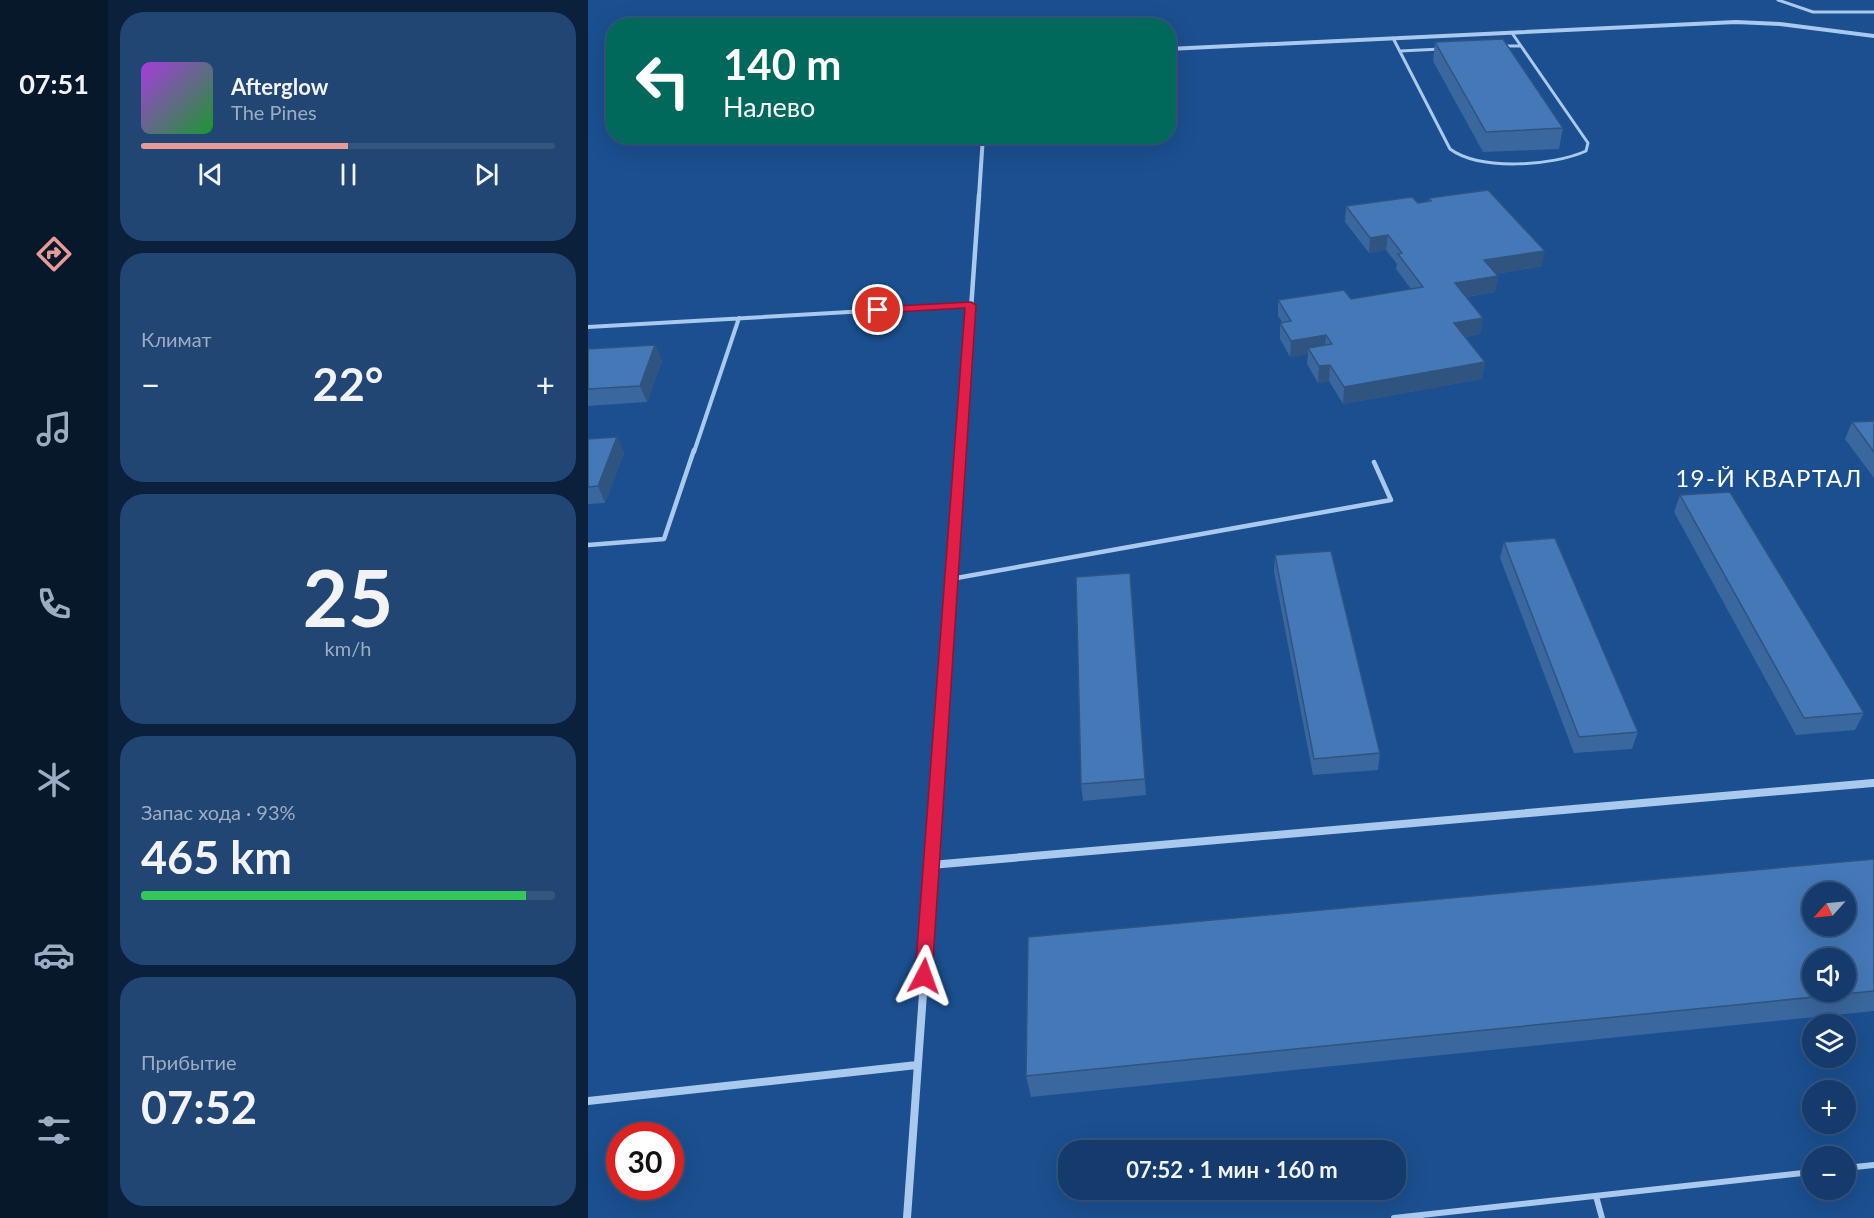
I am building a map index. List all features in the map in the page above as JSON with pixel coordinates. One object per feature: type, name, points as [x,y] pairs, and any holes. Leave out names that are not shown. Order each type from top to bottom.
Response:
[{"type":"street","points":[[1176,49],[1736,22],[1780,24],[1874,36]]},
{"type":"street","points":[[906,1218],[982,144]]},
{"type":"street","points":[[931,865],[1874,783]]},
{"type":"street","points":[[588,1101],[917,1065]]},
{"type":"lane","points":[[1778,0],[1792,7],[1815,12],[1874,12]]},
{"type":"lane","points":[[1394,38],[1450,149],[1456,154],[1473,160],[1490,162],[1568,158],[1582,155],[1589,148],[1588,143],[1512,33]]},
{"type":"lane","points":[[1499,46],[1521,46]]},
{"type":"lane","points":[[1400,51],[1444,49]]},
{"type":"lane","points":[[588,327],[971,305]]},
{"type":"lane","points":[[588,545],[664,539],[740,318]]},
{"type":"lane","points":[[951,579],[1391,500],[1374,462]]},
{"type":"lane","points":[[1856,1167],[1874,1165]]},
{"type":"lane","points":[[1394,1218],[1802,1173]]},
{"type":"lane","points":[[1596,1196],[1602,1218]]},
{"type":"building","points":[[1503,39],[1563,128],[1486,132],[1435,42]]},
{"type":"building","points":[[1488,190],[1545,251],[1484,260],[1498,276],[1455,283],[1483,318],[1454,323],[1485,362],[1344,387],[1330,365],[1319,366],[1308,348],[1332,344],[1326,335],[1291,341],[1280,323],[1291,321],[1278,300],[1344,290],[1351,299],[1423,287],[1398,254],[1402,253],[1388,235],[1370,238],[1346,206],[1412,197],[1418,203],[1431,201],[1429,198]]},
{"type":"building","points":[[655,345],[640,386],[588,389],[588,349]]},
{"type":"building","points":[[1874,421],[1874,452],[1852,422]]},
{"type":"building","points":[[617,437],[598,486],[588,487],[588,439]]},
{"type":"building","points":[[1730,492],[1864,713],[1804,718],[1680,495]]},
{"type":"building","points":[[1555,538],[1638,732],[1579,737],[1504,542]]},
{"type":"building","points":[[1331,551],[1380,753],[1314,759],[1275,555]]},
{"type":"building","points":[[1130,573],[1145,779],[1081,784],[1076,577]]},
{"type":"building","points":[[1874,859],[1874,991],[1856,993],[1856,948],[1802,948],[1802,998],[1026,1076],[1028,937]]},
{"type":"district","name":"19-Й КВАРТАЛ","points":[[1769,477]]},
{"type":"route","points":[[878,310],[971,305],[924,976]]}]
